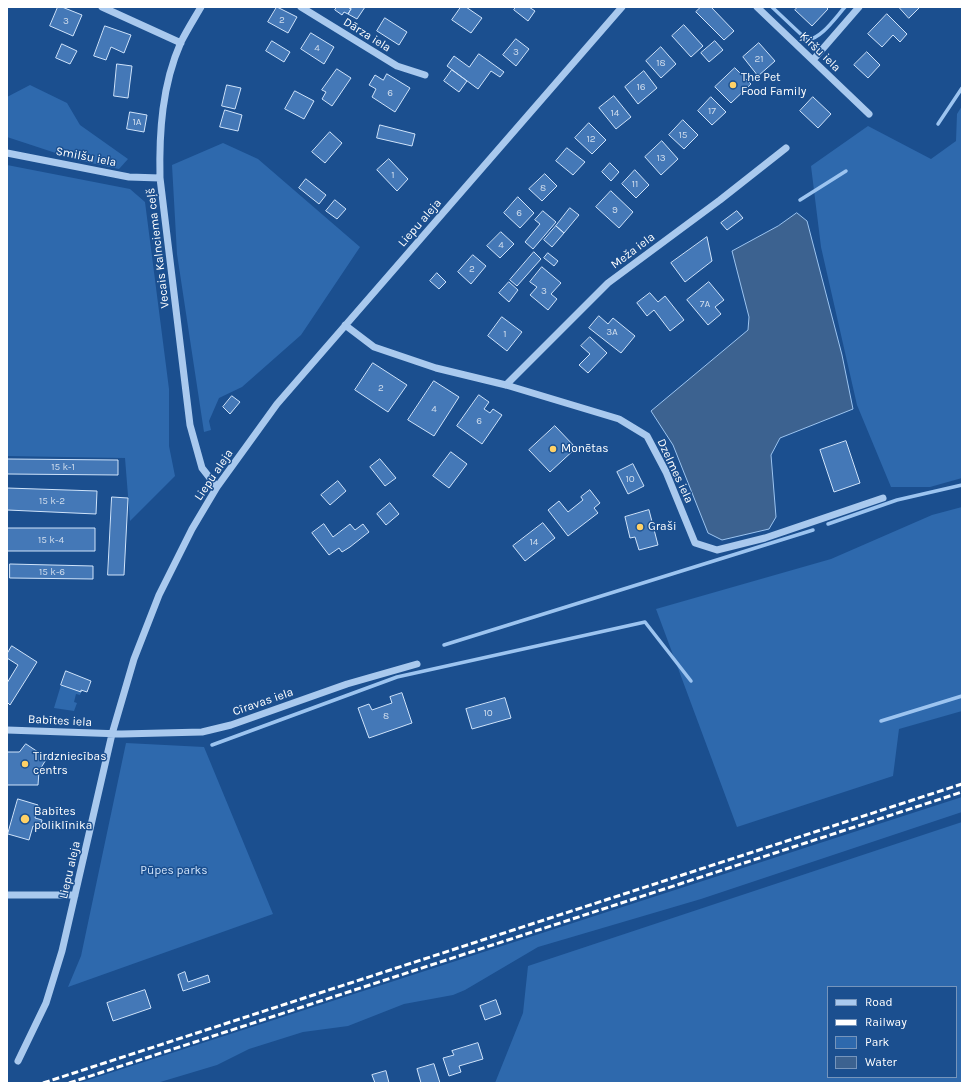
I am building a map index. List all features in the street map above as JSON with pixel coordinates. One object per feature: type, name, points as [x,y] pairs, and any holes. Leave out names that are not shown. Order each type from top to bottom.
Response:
[{"type":"street","points":[[102,7],[181,43]]},
{"type":"street","name":"Vecais Kalnciema ceļš","points":[[201,7],[181,43],[163,108],[159,142],[160,178],[190,425],[202,468],[217,487]]},
{"type":"street","name":"Dārza iela","points":[[301,7],[397,66],[425,75]]},
{"type":"street","name":"Liepu aleja","points":[[18,1061],[46,1003],[62,951],[112,734],[134,659],[174,562],[217,487],[277,404],[622,7]]},
{"type":"street","name":"Ķiršu iela","points":[[757,7],[869,114]]},
{"type":"street","points":[[813,60],[859,7]]},
{"type":"street","name":"Meža iela","points":[[506,385],[608,283],[720,200],[786,148]]},
{"type":"street","name":"Smilšu iela","points":[[7,153],[129,177],[160,178]]},
{"type":"street","name":"Dzelmes iela","points":[[345,326],[374,347],[436,368],[506,385],[619,419],[647,436],[666,472],[694,543],[705,547],[717,550],[765,538],[883,498]]},
{"type":"street","name":"Cīravas iela","points":[[112,734],[202,732],[231,725],[355,682],[417,664]]},
{"type":"street","name":"Babītes iela","points":[[7,730],[112,734]]},
{"type":"street","points":[[7,895],[75,895]]},
{"type":"green space","points":[[30,85],[67,103],[80,125],[128,159],[119,169],[77,160],[7,137],[7,97]]},
{"type":"green space","points":[[962,106],[962,478],[930,487],[891,487],[857,405],[821,247],[811,166],[868,126],[931,159],[956,141],[957,114]]},
{"type":"green space","points":[[223,143],[258,159],[360,247],[301,335],[242,387],[219,398],[209,421],[211,430],[204,432],[177,254],[172,165]]},
{"type":"green space","points":[[7,165],[130,189],[145,202],[169,389],[169,446],[175,476],[130,521],[125,458],[7,456]]},
{"type":"green space","points":[[962,507],[962,711],[899,729],[893,776],[737,827],[656,609],[831,559],[932,515]]},
{"type":"green space","points":[[61,685],[81,692],[80,695],[76,694],[74,702],[77,703],[74,711],[54,708]]},
{"type":"green space","name":"Pūpes parks","points":[[126,743],[204,747],[273,914],[68,987],[81,956]]},
{"type":"green space","points":[[962,797],[962,812],[701,899],[538,947],[465,990],[453,995],[404,1004],[348,1026],[303,1032],[249,1049],[217,1065],[157,1083],[79,1083]]},
{"type":"green space","points":[[962,822],[962,1083],[495,1083],[523,1013],[528,966]]},
{"type":"water","points":[[797,213],[807,221],[842,355],[853,409],[780,438],[771,455],[776,517],[769,529],[722,540],[708,533],[673,445],[651,411],[748,330],[749,317],[732,251],[778,226]]},
{"type":"building","points":[[58,7],[62,7],[82,15],[73,36],[50,26]]},
{"type":"building","points":[[277,7],[297,17],[288,33],[268,22]]},
{"type":"building","points":[[337,7],[348,7],[351,9],[348,14],[344,12],[342,15],[335,10]]},
{"type":"building","points":[[348,7],[365,7],[357,19],[348,14],[351,9]]},
{"type":"building","points":[[461,7],[466,7],[482,18],[471,33],[452,20]]},
{"type":"building","points":[[516,7],[529,7],[535,11],[528,21],[514,10]]},
{"type":"building","points":[[701,7],[711,7],[734,31],[724,40],[696,12]]},
{"type":"building","points":[[798,7],[826,7],[828,9],[812,26],[795,10]]},
{"type":"building","points":[[899,7],[920,7],[909,18]]},
{"type":"building","points":[[887,14],[907,34],[900,42],[893,35],[882,47],[868,34]]},
{"type":"building","points":[[385,18],[407,32],[399,45],[377,31]]},
{"type":"building","points":[[684,25],[703,46],[691,57],[672,36]]},
{"type":"building","points":[[105,26],[131,35],[124,53],[111,47],[106,60],[94,56]]},
{"type":"building","points":[[311,33],[334,47],[324,64],[301,49]]},
{"type":"building","points":[[516,39],[529,49],[516,66],[503,55]]},
{"type":"building","points":[[272,41],[290,52],[284,62],[266,51]]},
{"type":"building","points":[[715,41],[723,50],[709,62],[701,53]]},
{"type":"building","points":[[759,43],[775,61],[758,76],[743,57]]},
{"type":"building","points":[[62,44],[77,51],[70,64],[56,58]]},
{"type":"building","points":[[661,47],[676,64],[661,78],[646,61]]},
{"type":"building","points":[[867,52],[880,65],[868,78],[854,65]]},
{"type":"building","points":[[479,54],[504,72],[500,77],[491,71],[478,89],[447,66],[454,56],[469,67]]},
{"type":"building","points":[[117,64],[132,66],[128,98],[114,96]]},
{"type":"building","name":"The Pet Food Family","points":[[735,68],[751,84],[731,103],[715,87]]},
{"type":"building","points":[[337,69],[351,78],[332,106],[322,99],[326,92],[322,90]]},
{"type":"building","points":[[452,70],[467,81],[459,92],[444,81]]},
{"type":"building","points":[[644,71],[657,88],[638,104],[625,87]]},
{"type":"building","points":[[387,74],[410,88],[395,112],[372,97],[376,89],[369,85],[375,75],[383,80]]},
{"type":"building","points":[[227,85],[241,88],[235,109],[222,106]]},
{"type":"building","points":[[295,91],[314,101],[304,119],[285,109]]},
{"type":"building","points":[[614,96],[631,117],[616,129],[599,108]]},
{"type":"building","points":[[711,97],[726,112],[712,125],[698,111]]},
{"type":"building","points":[[813,97],[831,114],[818,128],[800,111]]},
{"type":"building","points":[[225,110],[242,115],[238,131],[220,127]]},
{"type":"building","points":[[130,112],[147,115],[144,132],[127,129]]},
{"type":"building","points":[[683,120],[698,135],[684,149],[669,135]]},
{"type":"building","points":[[589,123],[606,140],[592,154],[575,138]]},
{"type":"building","points":[[380,125],[415,134],[412,146],[377,138]]},
{"type":"building","points":[[330,132],[342,143],[325,163],[312,152]]},
{"type":"building","points":[[662,141],[678,159],[661,175],[645,157]]},
{"type":"building","points":[[567,148],[585,162],[573,175],[556,161]]},
{"type":"building","points":[[389,159],[408,179],[397,191],[377,170]]},
{"type":"building","points":[[610,163],[619,172],[611,181],[602,172]]},
{"type":"building","points":[[635,170],[649,185],[636,198],[622,184]]},
{"type":"building","points":[[545,174],[557,186],[542,201],[529,189]]},
{"type":"building","points":[[306,179],[326,195],[319,204],[299,188]]},
{"type":"building","points":[[611,191],[633,212],[619,228],[596,207]]},
{"type":"building","points":[[518,197],[534,213],[520,228],[504,213]]},
{"type":"building","points":[[335,200],[346,209],[337,219],[326,211]]},
{"type":"building","points":[[570,208],[579,215],[564,233],[556,226]]},
{"type":"building","points":[[543,211],[556,222],[533,249],[525,242],[540,224],[535,220]]},
{"type":"building","points":[[737,211],[743,218],[727,230],[721,223]]},
{"type":"building","points":[[556,226],[564,233],[552,247],[544,240]]},
{"type":"building","points":[[501,232],[514,244],[500,258],[487,246]]},
{"type":"building","points":[[707,237],[712,261],[685,282],[671,263]]},
{"type":"building","points":[[534,252],[541,259],[517,286],[510,280]]},
{"type":"building","points":[[548,253],[558,261],[554,266],[544,258]]},
{"type":"building","points":[[473,255],[486,266],[471,284],[458,272]]},
{"type":"building","points":[[542,267],[561,283],[551,294],[557,299],[548,310],[530,295],[537,287],[530,282]]},
{"type":"building","points":[[437,273],[446,282],[439,289],[430,281]]},
{"type":"building","points":[[509,282],[518,290],[509,302],[499,293]]},
{"type":"building","points":[[709,282],[724,300],[715,307],[721,314],[708,325],[687,300]]},
{"type":"building","points":[[650,293],[658,302],[665,296],[684,320],[670,331],[654,310],[647,316],[637,303]]},
{"type":"building","points":[[599,316],[608,324],[613,318],[635,336],[621,353],[589,328]]},
{"type":"building","points":[[502,317],[522,332],[507,351],[488,336]]},
{"type":"building","points":[[590,337],[607,353],[588,373],[579,365],[590,354],[581,346]]},
{"type":"building","points":[[373,363],[407,385],[388,412],[355,390]]},
{"type":"building","points":[[434,381],[459,397],[434,436],[408,420]]},
{"type":"building","points":[[479,395],[489,402],[484,409],[490,413],[493,409],[502,415],[482,444],[457,426]]},
{"type":"building","points":[[232,396],[240,402],[230,414],[223,407]]},
{"type":"building","name":"Monētas","points":[[555,426],[576,448],[550,472],[529,450]]},
{"type":"building","points":[[846,441],[860,483],[834,492],[820,450]]},
{"type":"building","points":[[451,452],[467,464],[449,488],[433,476]]},
{"type":"building","points":[[7,459],[118,460],[118,475],[7,474]]},
{"type":"building","points":[[380,459],[396,478],[385,486],[370,467]]},
{"type":"building","points":[[633,464],[644,486],[628,494],[617,472]]},
{"type":"building","points":[[338,481],[346,491],[330,505],[321,495]]},
{"type":"building","points":[[7,488],[97,491],[96,514],[7,510]]},
{"type":"building","points":[[590,490],[600,503],[594,508],[598,513],[568,536],[548,510],[559,501],[568,512],[583,500],[581,497]]},
{"type":"building","points":[[112,497],[128,498],[124,575],[108,575]]},
{"type":"building","points":[[390,503],[399,514],[386,525],[377,514]]},
{"type":"building","name":"Graši","points":[[649,510],[658,545],[639,550],[635,537],[630,538],[625,517]]},
{"type":"building","points":[[543,523],[555,538],[525,561],[513,546]]},
{"type":"building","points":[[324,524],[333,537],[350,524],[355,530],[363,524],[369,532],[342,552],[339,548],[329,555],[312,533]]},
{"type":"building","points":[[7,528],[95,528],[95,551],[7,551]]},
{"type":"building","points":[[10,564],[93,566],[93,579],[10,578]]},
{"type":"building","points":[[12,646],[37,662],[10,705],[7,702],[7,683],[18,665],[7,658],[7,654]]},
{"type":"building","points":[[66,671],[91,681],[87,692],[81,690],[81,692],[61,685]]},
{"type":"building","points":[[402,693],[412,723],[369,738],[358,708],[369,704],[372,710],[392,703],[390,697]]},
{"type":"building","points":[[505,698],[511,718],[472,729],[466,709]]},
{"type":"building","name":"Tirdzniecības centrs","points":[[26,744],[47,758],[39,771],[38,785],[7,785],[7,752],[19,752]]},
{"type":"building","name":"Babītes poliklīnika","points":[[18,799],[38,805],[35,818],[42,820],[40,828],[33,826],[29,840],[8,834]]},
{"type":"building","points":[[185,972],[188,982],[208,975],[210,982],[183,991],[178,975]]},
{"type":"building","points":[[145,990],[151,1008],[113,1021],[107,1003]]},
{"type":"building","points":[[496,1000],[501,1014],[485,1020],[480,1006]]},
{"type":"building","points":[[478,1043],[483,1059],[459,1066],[461,1072],[449,1076],[443,1058],[454,1055],[452,1051]]},
{"type":"building","points":[[434,1064],[440,1083],[421,1083],[417,1069]]},
{"type":"building","points":[[386,1071],[389,1083],[375,1083],[372,1075]]},
{"type":"waterway","points":[[772,7],[807,40],[818,36],[823,32],[845,7]]},
{"type":"waterway","points":[[938,124],[962,88]]},
{"type":"waterway","points":[[800,200],[846,171]]},
{"type":"waterway","points":[[828,524],[897,500],[962,485]]},
{"type":"waterway","points":[[444,645],[813,530]]},
{"type":"waterway","points":[[212,745],[397,677],[645,622],[691,681]]},
{"type":"waterway","points":[[881,721],[962,696]]},
{"type":"railway","points":[[43,1083],[962,784]]},
{"type":"railway","points":[[69,1083],[962,792]]},
{"type":"place","name":"The Pet Food Family","points":[[733,85]]},
{"type":"place","name":"Monētas","points":[[553,449]]},
{"type":"place","name":"Graši","points":[[640,527]]},
{"type":"place","name":"Tirdzniecības centrs","points":[[25,764]]},
{"type":"place","name":"Babītes poliklīnika","points":[[25,819]]}]
